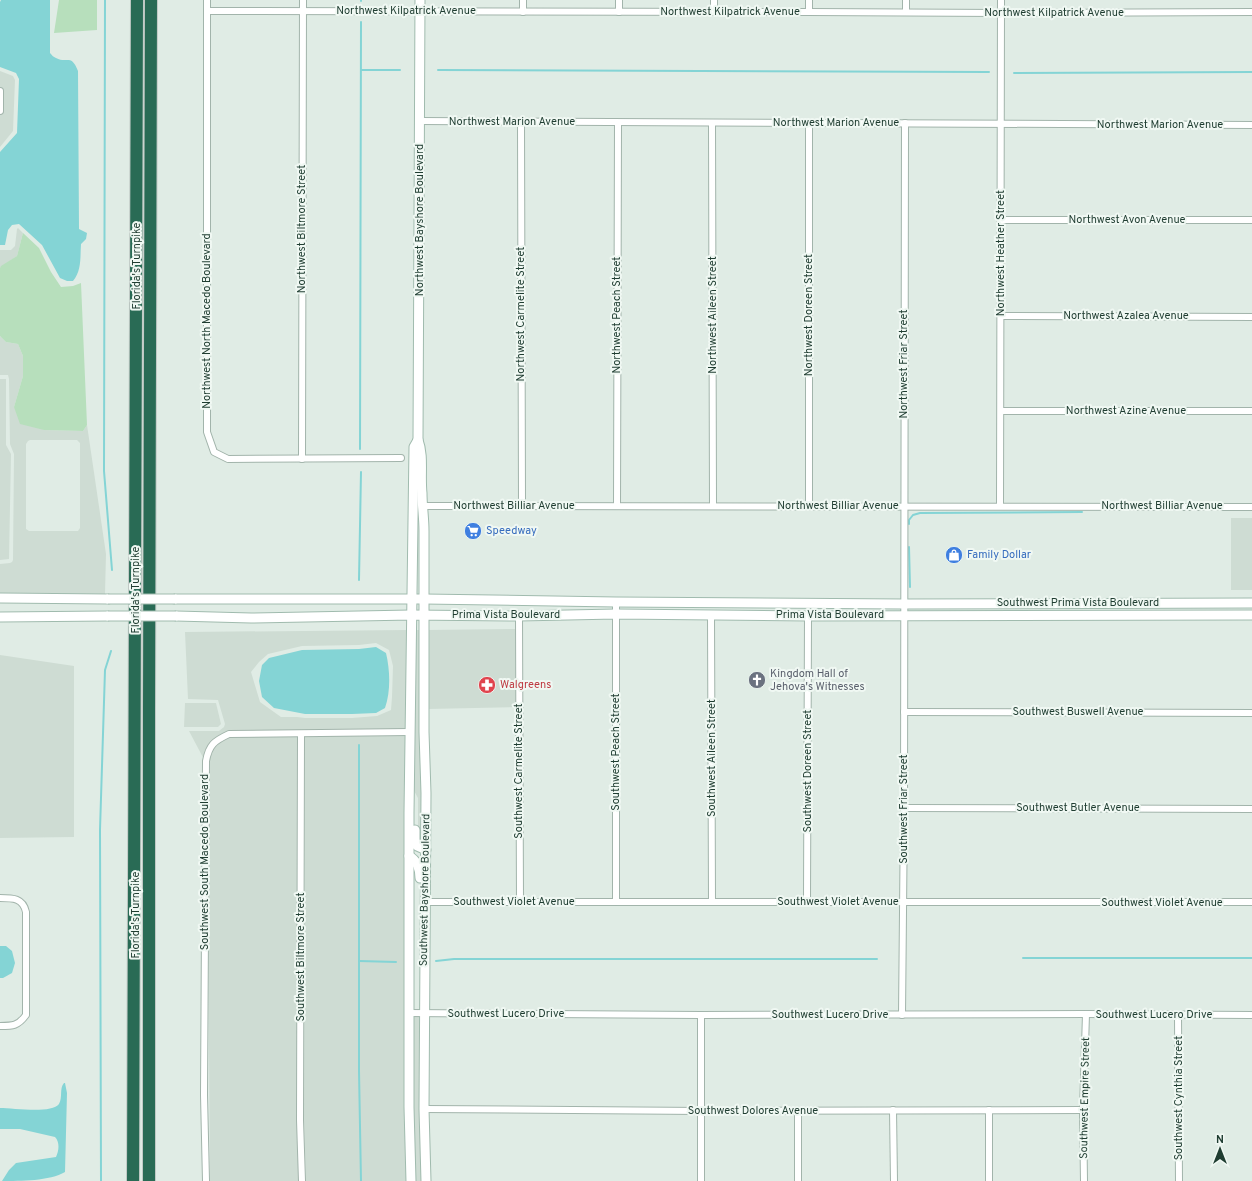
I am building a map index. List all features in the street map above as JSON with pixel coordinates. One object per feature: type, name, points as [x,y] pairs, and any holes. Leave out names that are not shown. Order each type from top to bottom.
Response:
[{"type":"highway","name":"Florida's Turnpike","points":[[133,1181],[137,0]]},
{"type":"highway","name":"Florida's Turnpike","points":[[149,1181],[148,700],[151,0]]},
{"type":"main road","name":"Northwest Bayshore Boulevard","points":[[420,0],[418,440],[421,448],[424,599]]},
{"type":"main road","name":"Northwest Bayshore Boulevard","points":[[412,600],[414,447],[418,440]]},
{"type":"main road","name":"Prima Vista Boulevard","points":[[0,598],[424,599],[904,604]]},
{"type":"main road","name":"Southwest Bayshore Boulevard","points":[[424,599],[424,732],[426,793],[424,1109],[426,1181]]},
{"type":"main road","name":"Southwest Bayshore Boulevard","points":[[411,1181],[408,1013],[412,600]]},
{"type":"main road","name":"Southwest Prima Vista Boulevard","points":[[904,604],[1252,603]]},
{"type":"main road","name":"Prima Vista Boulevard","points":[[0,617],[176,616],[251,618],[412,615],[519,616],[616,614],[808,616],[904,615]]},
{"type":"main road","name":"Southwest Prima Vista Boulevard","points":[[904,615],[1252,615]]},
{"type":"main road","points":[[409,790],[414,798],[415,840],[417,846],[426,850]]},
{"type":"main road","points":[[410,856],[415,860],[420,868],[420,910],[425,918]]},
{"type":"street","name":"Northwest North Macedo Boulevard","points":[[207,0],[207,432],[214,452],[228,459],[401,458]]},
{"type":"street","name":"Northwest Biltmore Street","points":[[302,459],[303,0]]},
{"type":"street","points":[[523,0],[523,12]]},
{"type":"street","points":[[619,0],[619,12]]},
{"type":"street","points":[[714,0],[714,12]]},
{"type":"street","points":[[809,0],[809,12]]},
{"type":"street","points":[[906,0],[906,12]]},
{"type":"street","name":"Northwest Heather Street","points":[[1000,506],[1001,0]]},
{"type":"street","name":"Northwest Kilpatrick Avenue","points":[[207,11],[1001,13],[1252,12]]},
{"type":"street","points":[[0,91],[0,111]]},
{"type":"street","name":"Northwest Marion Avenue","points":[[420,121],[1252,125]]},
{"type":"street","name":"Northwest Carmelite Street","points":[[521,122],[522,505]]},
{"type":"street","name":"Northwest Peach Street","points":[[617,506],[618,123]]},
{"type":"street","name":"Northwest Aileen Street","points":[[712,123],[713,506]]},
{"type":"street","name":"Northwest Doreen Street","points":[[809,123],[809,506]]},
{"type":"street","name":"Northwest Friar Street","points":[[904,604],[905,123]]},
{"type":"street","name":"Northwest Avon Avenue","points":[[1001,220],[1252,220]]},
{"type":"street","name":"Northwest Azalea Avenue","points":[[1001,316],[1252,317]]},
{"type":"street","name":"Northwest Azine Avenue","points":[[1001,411],[1252,411]]},
{"type":"street","name":"Northwest Billiar Avenue","points":[[423,506],[1252,507]]},
{"type":"street","name":"Southwest Peach Street","points":[[616,602],[616,902]]},
{"type":"street","name":"Southwest Friar Street","points":[[902,1015],[904,604]]},
{"type":"street","name":"Southwest Aileen Street","points":[[711,615],[712,902]]},
{"type":"street","name":"Southwest Carmelite Street","points":[[519,616],[520,902]]},
{"type":"street","name":"Southwest Doreen Street","points":[[807,902],[808,616]]},
{"type":"street","name":"Southwest Buswell Avenue","points":[[904,712],[1252,713]]},
{"type":"street","name":"Southwest South Macedo Boulevard","points":[[206,1181],[204,1095],[206,761],[208,750],[220,738],[229,734],[410,732]]},
{"type":"street","name":"Southwest Biltmore Street","points":[[301,734],[300,1120],[302,1181]]},
{"type":"street","name":"Southwest Butler Avenue","points":[[904,808],[1252,809]]},
{"type":"street","points":[[0,898],[18,900],[25,906],[26,1015],[21,1022],[13,1026],[0,1026]]},
{"type":"street","name":"Southwest Violet Avenue","points":[[425,902],[1252,902]]},
{"type":"street","name":"Southwest Lucero Drive","points":[[408,1013],[701,1015],[1086,1014],[1252,1016]]},
{"type":"street","name":"Southwest Empire Street","points":[[1084,1181],[1083,1110],[1086,1014]]},
{"type":"street","points":[[701,1015],[701,1181]]},
{"type":"street","name":"Southwest Cynthia Street","points":[[1178,1016],[1179,1181]]},
{"type":"street","name":"Southwest Dolores Avenue","points":[[424,1109],[702,1111],[1083,1110]]},
{"type":"street","points":[[893,1110],[894,1181]]},
{"type":"street","points":[[989,1110],[989,1181]]},
{"type":"street","points":[[798,1111],[798,1181]]},
{"type":"shaded area","points":[[0,71],[13,76],[15,80],[13,131],[0,147]]},
{"type":"shaded area","points":[[18,228],[23,233],[17,256],[0,268],[0,250],[11,250],[15,246]]},
{"type":"shaded area","points":[[0,336],[6,342],[18,344],[23,356],[23,376],[14,407],[44,430],[83,431],[87,425],[106,554],[105,594],[0,593],[0,564],[10,563],[13,560],[14,454],[10,444],[9,379],[8,375],[0,375]],"holes":[[[30,440],[77,440],[80,443],[80,528],[78,531],[29,531],[26,529],[26,444]]]},
{"type":"shaded area","points":[[0,379],[6,379],[6,445],[11,454],[9,559],[0,560]]},
{"type":"shaded area","points":[[1231,518],[1252,518],[1252,590],[1231,590]]},
{"type":"shaded area","points":[[515,629],[516,707],[428,709],[427,630]]},
{"type":"shaded area","points":[[407,630],[406,788],[404,789],[406,791],[407,1181],[306,1181],[304,1120],[305,730],[298,730],[297,1120],[299,1181],[210,1181],[207,765],[189,731],[219,731],[225,724],[218,700],[188,699],[185,632]],"holes":[[[376,643],[389,650],[393,666],[391,710],[377,716],[352,718],[281,717],[260,702],[251,672],[268,654],[302,646],[359,645]]]},
{"type":"shaded area","points":[[414,630],[420,630],[422,844],[418,839],[418,798],[413,789]]},
{"type":"shaded area","points":[[0,655],[74,666],[74,837],[0,838]]},
{"type":"shaded area","points":[[185,703],[216,703],[221,724],[218,727],[184,727]]},
{"type":"shaded area","points":[[412,1017],[420,1017],[422,1181],[414,1181]]},
{"type":"green space","points":[[59,0],[97,0],[97,30],[54,33]]},
{"type":"green space","points":[[23,233],[39,248],[51,272],[61,287],[73,286],[81,283],[87,425],[83,431],[44,430],[20,424],[14,407],[23,376],[23,356],[18,344],[6,342],[0,336],[0,268],[17,256]]},
{"type":"water","points":[[1,0],[50,0],[50,53],[60,60],[68,60],[73,62],[78,71],[79,229],[87,233],[86,239],[81,244],[79,268],[73,281],[67,281],[60,278],[42,245],[19,224],[12,225],[8,230],[5,245],[0,245],[0,152],[17,133],[19,79],[16,73],[0,67]]},
{"type":"water","points":[[376,647],[386,653],[389,680],[385,708],[376,713],[305,714],[274,708],[262,697],[259,681],[262,665],[269,658],[302,650],[359,649]]},
{"type":"water","points":[[0,946],[6,946],[12,951],[15,963],[12,973],[3,978],[0,978]]},
{"type":"water","points":[[64,1083],[67,1093],[65,1172],[43,1179],[2,1181],[9,1170],[16,1163],[56,1157],[58,1152],[58,1141],[55,1137],[20,1129],[0,1129],[0,1108],[41,1110],[55,1107],[59,1104],[61,1099]]},
{"type":"waterway","points":[[105,0],[104,471],[112,570]]},
{"type":"waterway","points":[[360,449],[361,22]]},
{"type":"waterway","points":[[361,70],[400,70]]},
{"type":"waterway","points":[[438,70],[989,72]]},
{"type":"waterway","points":[[1014,73],[1252,72]]},
{"type":"waterway","points":[[359,580],[361,472]]},
{"type":"waterway","points":[[909,524],[909,520],[913,515],[920,513],[1082,512]]},
{"type":"waterway","points":[[909,547],[910,587]]},
{"type":"waterway","points":[[101,1181],[100,830],[105,670],[111,651]]},
{"type":"waterway","points":[[359,745],[359,1071],[361,1181]]},
{"type":"waterway","points":[[1023,958],[1252,958]]},
{"type":"waterway","points":[[436,961],[454,959],[877,959]]},
{"type":"waterway","points":[[359,961],[396,962]]},
{"type":"place","name":"Speedway","points":[[473,531]]},
{"type":"place","name":"Family Dollar","points":[[954,555]]},
{"type":"place","name":"Kingdom Hall of Jehova's Witnesses","points":[[757,680]]},
{"type":"place","name":"Walgreens","points":[[487,685]]}]
